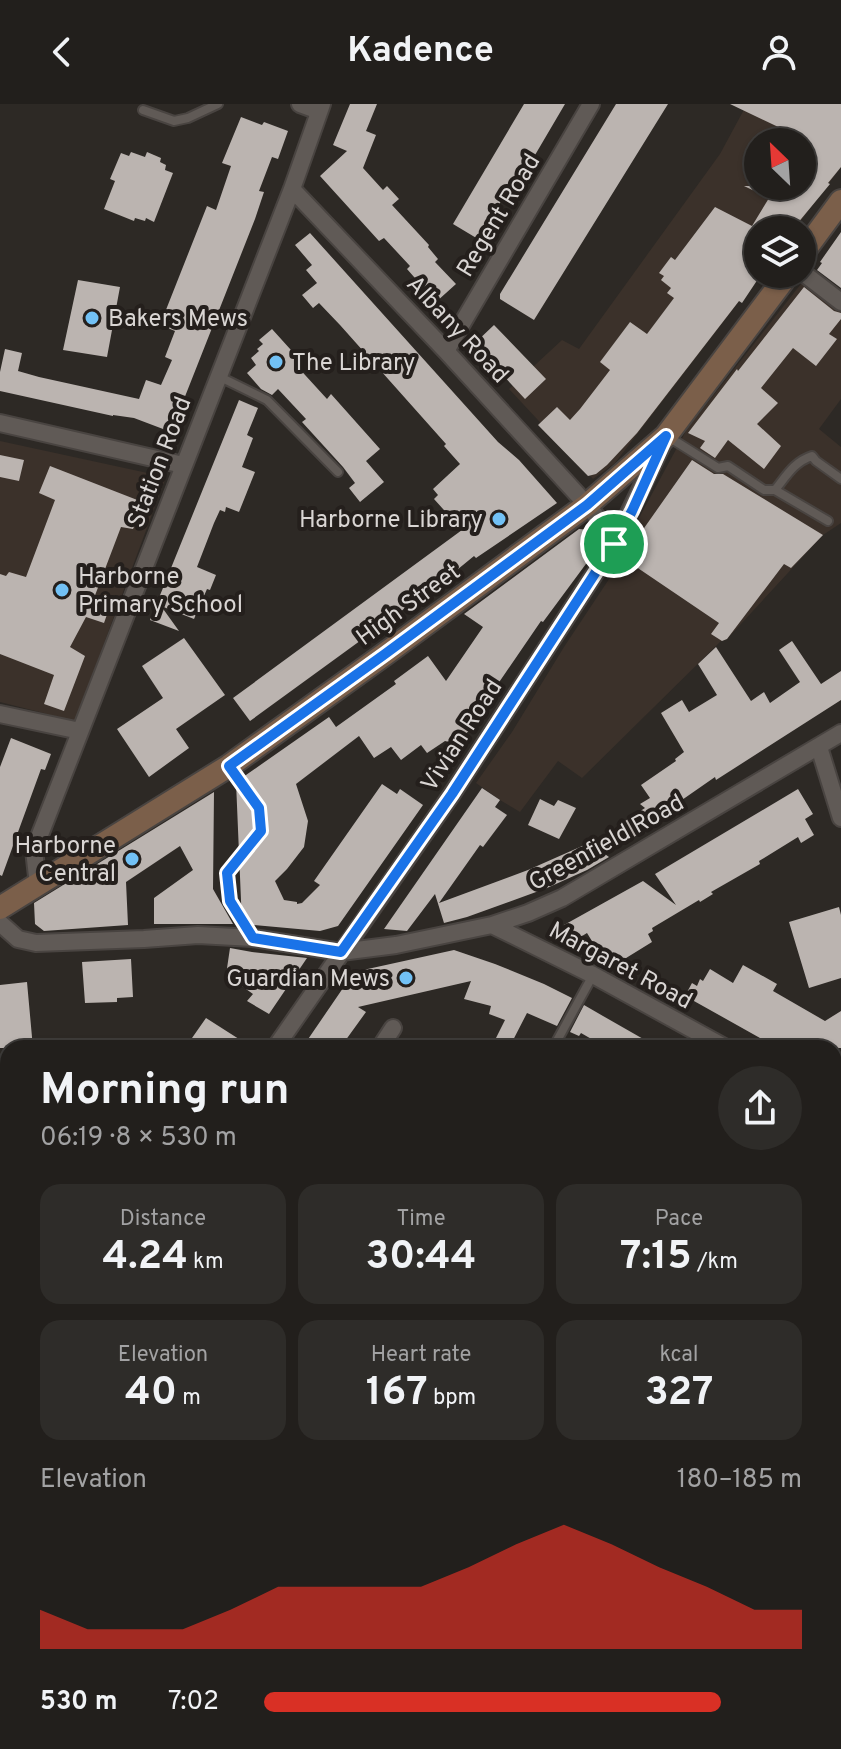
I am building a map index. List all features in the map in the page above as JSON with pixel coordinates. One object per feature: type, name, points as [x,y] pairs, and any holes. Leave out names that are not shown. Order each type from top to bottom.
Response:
[{"type":"main road","points":[[816,235],[841,201]]},
{"type":"main road","name":"High Street","points":[[0,908],[229,766],[587,505],[666,436],[777,288]]},
{"type":"street","points":[[300,104],[320,108]]},
{"type":"street","name":"Regent Road","points":[[446,351],[591,104]]},
{"type":"street","name":"Station Road","points":[[38,885],[34,850],[292,189],[320,108]]},
{"type":"street","name":"Albany Road","points":[[292,189],[587,505],[614,544]]},
{"type":"street","points":[[816,283],[841,302]]},
{"type":"street","points":[[0,423],[183,465]]},
{"type":"street","name":"Vivian Road","points":[[280,1040],[452,794],[614,544],[666,436]]},
{"type":"street","points":[[0,714],[80,731]]},
{"type":"street","name":"Greenfield Road","points":[[0,923],[18,939],[36,943],[198,935],[253,938],[341,952],[396,945],[492,925],[562,898],[841,733]]},
{"type":"street","points":[[819,747],[841,818]]},
{"type":"street","name":"Margaret Road","points":[[492,925],[593,975],[711,1040]]},
{"type":"street","points":[[385,1040],[393,1028]]},
{"type":"lane","points":[[143,110],[174,121],[218,104]]},
{"type":"lane","points":[[218,376],[267,400],[338,472]]},
{"type":"lane","points":[[666,436],[718,468],[728,466],[764,490],[775,490],[828,521]]},
{"type":"lane","points":[[775,490],[792,467],[812,456],[841,479]]},
{"type":"lane","points":[[557,1040],[593,975]]},
{"type":"path","points":[[229,766],[259,808],[261,831],[227,873],[230,901],[253,938]]},
{"type":"shaded area","points":[[747,104],[841,104],[841,167],[804,216],[744,216],[744,288],[749,288],[615,463],[593,479],[509,389],[562,340],[579,349],[720,154]]},
{"type":"shaded area","points":[[798,288],[814,288],[841,309],[841,399],[819,429],[841,447],[841,523],[823,535],[727,639],[721,641],[582,778],[558,761],[520,812],[476,783],[623,558],[625,544],[687,429]]},
{"type":"shaded area","name":"Harborne Primary School","points":[[0,441],[166,477],[75,721],[0,702]]},
{"type":"building","points":[[350,104],[377,104],[366,131],[376,135],[363,168],[383,190],[387,186],[399,199],[392,205],[429,245],[438,259],[435,262],[456,284],[436,302],[407,269],[410,266],[384,238],[379,241],[320,176],[347,151],[333,145]]},
{"type":"building","points":[[524,104],[565,104],[508,201],[503,198],[478,239],[453,224]]},
{"type":"building","points":[[616,104],[668,104],[534,320],[500,299],[500,294]]},
{"type":"building","points":[[730,104],[841,104],[841,167],[830,184],[804,216],[758,216],[768,200],[816,200],[816,128],[780,128]]},
{"type":"building","points":[[241,117],[288,131],[278,159],[272,157],[259,191],[264,192],[255,219],[171,432],[134,418],[0,391],[5,349],[22,353],[18,371],[39,377],[139,399],[146,380],[161,385],[172,360],[165,357],[175,331],[160,325],[207,206],[216,210],[231,166],[222,163]]},
{"type":"building","points":[[131,152],[145,157],[147,152],[161,158],[160,162],[166,165],[165,170],[173,173],[154,222],[146,218],[145,221],[135,218],[134,221],[104,209],[115,181],[110,179],[121,153],[129,156]]},
{"type":"building","points":[[715,207],[744,222],[744,288],[752,288],[637,433],[607,465],[588,476],[538,425],[557,407],[570,420],[580,409],[610,370],[600,362],[630,322],[647,334],[674,298],[667,293],[671,288],[661,280],[664,276],[659,273],[671,257],[675,260]]},
{"type":"building","points":[[841,232],[841,288],[817,270]]},
{"type":"building","points":[[310,233],[557,503],[476,558],[474,556],[250,721],[233,698],[462,530],[434,499],[438,495],[433,489],[460,464],[444,446],[446,444],[340,325],[319,303],[313,308],[302,295],[317,283],[306,270],[312,265],[295,245]]},
{"type":"building","name":"Bakers Mews","points":[[78,280],[120,287],[107,357],[63,350]]},
{"type":"building","points":[[803,288],[841,313],[841,319],[829,334],[837,339],[816,366],[793,348],[761,388],[778,403],[757,424],[781,446],[764,469],[728,440],[715,458],[700,448],[705,441],[688,433]]},
{"type":"building","points":[[494,325],[546,379],[525,399],[474,344]]},
{"type":"building","points":[[272,329],[300,360],[295,364],[327,399],[331,394],[380,449],[366,461],[384,482],[360,502],[349,488],[355,483],[302,422],[306,419],[278,389],[272,395],[261,389],[247,373],[256,365],[251,358],[263,344],[259,340]]},
{"type":"building","points":[[239,400],[258,408],[247,435],[253,438],[242,467],[255,472],[239,512],[226,507],[225,512],[220,510],[214,523],[197,567],[216,575],[194,619],[161,606],[179,631],[150,620]]},
{"type":"building","points":[[0,455],[24,460],[19,481],[0,477]]},
{"type":"building","points":[[692,460],[714,474],[723,474],[823,535],[791,568],[784,564],[727,639],[722,641],[711,634],[719,623],[623,558]]},
{"type":"building","points":[[50,466],[145,503],[133,529],[121,527],[94,598],[110,606],[104,623],[86,617],[70,647],[85,656],[64,711],[44,704],[54,675],[0,654],[0,574],[6,576],[9,572],[26,577],[55,500],[39,493]]},
{"type":"building","points":[[579,529],[590,530],[597,549],[541,621],[478,713],[480,716],[469,724],[469,731],[453,743],[445,741],[427,753],[421,745],[401,760],[391,747],[374,758],[359,736],[296,784],[308,821],[304,847],[275,881],[284,900],[297,904],[302,903],[320,885],[314,881],[382,784],[397,794],[400,789],[423,805],[338,926],[320,931],[242,924],[236,782],[329,717],[336,727],[396,684],[394,681],[428,656],[446,681],[483,627],[464,614]]},
{"type":"building","points":[[184,638],[225,695],[176,729],[189,748],[149,777],[117,729],[163,698],[142,666]]},
{"type":"building","points":[[792,641],[821,684],[841,671],[841,700],[716,780],[715,777],[656,818],[659,822],[632,838],[622,823],[645,808],[640,804],[650,798],[641,785],[684,752],[661,713],[682,700],[689,712],[717,695],[698,664],[716,647],[751,701],[764,692],[770,703],[800,682],[779,650]]},
{"type":"building","points":[[11,738],[51,754],[45,770],[41,769],[2,876],[0,767]]},
{"type":"building","points":[[482,788],[500,800],[495,807],[507,815],[483,847],[480,845],[439,903],[528,870],[589,843],[609,857],[547,888],[444,923],[435,894],[407,931],[384,929]]},
{"type":"building","points":[[798,789],[813,814],[805,819],[814,835],[801,843],[798,837],[759,861],[760,864],[711,892],[713,894],[652,928],[653,931],[648,934],[652,942],[618,963],[612,954],[603,959],[587,933],[574,941],[564,925],[643,881],[676,905],[655,874]]},
{"type":"building","name":"Harborne Central","points":[[214,792],[213,889],[233,924],[154,924],[154,898],[193,870],[180,846],[126,882],[128,925],[44,931],[35,924],[34,903]]},
{"type":"building","points":[[540,799],[554,806],[558,800],[576,808],[559,839],[528,825]]},
{"type":"building","points":[[839,907],[841,978],[809,988],[789,922]]},
{"type":"building","points":[[230,948],[307,958],[269,1014],[247,1001],[253,994],[226,975]]},
{"type":"building","points":[[454,950],[495,964],[572,998],[557,1026],[527,1013],[513,1040],[495,1040],[505,1020],[489,1014],[491,1006],[464,999],[471,981],[358,1007],[366,1012],[346,1040],[307,1040],[354,972]]},
{"type":"building","points":[[131,959],[133,997],[117,998],[117,1002],[85,1003],[82,962]]},
{"type":"building","points":[[743,965],[777,984],[773,991],[825,1021],[841,1011],[841,1040],[764,1040],[685,996],[692,983],[697,986],[710,969],[733,983]]},
{"type":"building","points":[[27,982],[32,1040],[0,1040],[0,985]]},
{"type":"building","points":[[584,1005],[645,1040],[593,1040],[581,1033],[579,1036],[570,1032]]},
{"type":"building","points":[[206,1018],[240,1040],[191,1040]]},
{"type":"place","name":"Bakers Mews","points":[[92,318]]},
{"type":"place","name":"The Library","points":[[276,362]]},
{"type":"place","name":"Harborne Library","points":[[499,519]]},
{"type":"place","name":"Harborne Primary School","points":[[62,590]]},
{"type":"place","name":"Harborne Central","points":[[132,859]]},
{"type":"place","name":"Guardian Mews","points":[[406,978]]},
{"type":"route","points":[[666,436],[614,544],[452,794],[341,952],[253,938],[230,901],[227,873],[261,831],[259,808],[229,766],[587,505],[666,436]]}]
